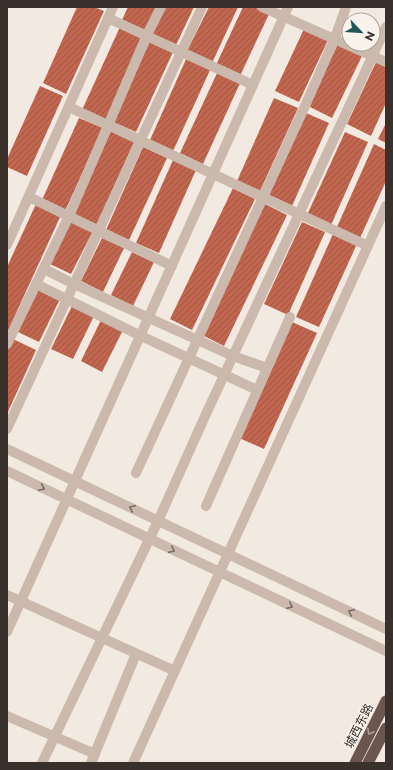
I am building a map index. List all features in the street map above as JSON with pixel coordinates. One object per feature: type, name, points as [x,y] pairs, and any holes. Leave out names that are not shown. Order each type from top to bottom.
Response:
[{"type":"highway","name":"城西东路","points":[[355,763],[386,701]]},
{"type":"highway","name":"城西东路","points":[[368,763],[386,728]]},
{"type":"street","points":[[7,245],[113,7]]},
{"type":"street","points":[[7,344],[69,216],[161,7]]},
{"type":"street","points":[[7,429],[202,7]]},
{"type":"street","points":[[262,7],[335,38],[386,62]]},
{"type":"street","points":[[7,632],[288,7]]},
{"type":"street","points":[[136,473],[305,106],[335,38],[346,7]]},
{"type":"street","points":[[108,18],[253,84]]},
{"type":"street","points":[[42,763],[158,521],[224,375],[386,27]]},
{"type":"street","points":[[69,107],[368,246]]},
{"type":"street","points":[[29,197],[172,266]]},
{"type":"street","points":[[133,763],[386,206]]},
{"type":"street","points":[[44,269],[233,356],[267,368]]},
{"type":"street","points":[[36,284],[141,336],[257,390]]},
{"type":"street","points":[[206,506],[290,318]]},
{"type":"street","points":[[7,449],[386,629]]},
{"type":"street","points":[[7,471],[386,651]]},
{"type":"street","points":[[7,595],[175,671]]},
{"type":"street","points":[[7,716],[55,737],[93,758],[136,654]]},
{"type":"building","points":[[77,7],[94,7],[104,11],[66,94],[43,83]]},
{"type":"building","points":[[128,7],[158,7],[146,31],[122,20]]},
{"type":"building","points":[[165,7],[194,7],[176,45],[152,34]]},
{"type":"building","points":[[209,7],[238,7],[212,63],[187,51]]},
{"type":"building","points":[[243,7],[254,7],[269,14],[240,76],[216,65]]},
{"type":"building","points":[[120,27],[143,38],[106,121],[82,110]]},
{"type":"building","points":[[304,29],[328,40],[299,102],[275,91]]},
{"type":"building","points":[[151,39],[174,50],[136,132],[113,122]]},
{"type":"building","points":[[338,44],[341,46],[341,52],[354,52],[362,56],[332,118],[308,106]]},
{"type":"building","points":[[187,57],[211,68],[173,151],[150,140]]},
{"type":"building","points":[[376,62],[386,67],[386,103],[371,136],[347,124]]},
{"type":"building","points":[[218,71],[241,81],[203,164],[180,153]]},
{"type":"building","points":[[40,86],[63,96],[27,176],[7,167],[7,159]]},
{"type":"building","points":[[274,98],[298,108],[260,191],[237,181]]},
{"type":"building","points":[[306,113],[329,123],[292,206],[269,195]]},
{"type":"building","points":[[79,118],[103,128],[65,211],[42,200]]},
{"type":"building","points":[[386,123],[386,143],[378,139]]},
{"type":"building","points":[[111,131],[134,142],[97,225],[73,214]]},
{"type":"building","points":[[345,132],[368,142],[331,225],[307,215]]},
{"type":"building","points":[[374,144],[386,150],[386,181],[360,238],[337,227]]},
{"type":"building","points":[[143,147],[167,158],[129,240],[106,230]]},
{"type":"building","points":[[173,160],[196,170],[159,253],[136,243]]},
{"type":"building","points":[[233,188],[255,199],[192,330],[170,319]]},
{"type":"building","points":[[36,204],[61,215],[7,333],[7,267]]},
{"type":"building","points":[[265,204],[287,215],[224,346],[202,335]]},
{"type":"building","points":[[71,221],[93,231],[71,274],[50,264]]},
{"type":"building","points":[[302,222],[325,232],[288,315],[264,304]]},
{"type":"building","points":[[333,234],[357,244],[319,327],[296,317]]},
{"type":"building","points":[[102,238],[124,248],[103,292],[81,281]]},
{"type":"building","points":[[132,252],[154,262],[133,306],[111,295]]},
{"type":"building","points":[[39,289],[60,299],[39,342],[18,332]]},
{"type":"building","points":[[72,306],[94,316],[73,359],[51,349]]},
{"type":"building","points":[[102,318],[124,328],[102,372],[81,361]]},
{"type":"building","points":[[292,322],[317,333],[264,449],[239,438]]},
{"type":"building","points":[[13,339],[36,350],[7,414],[7,352]]}]
